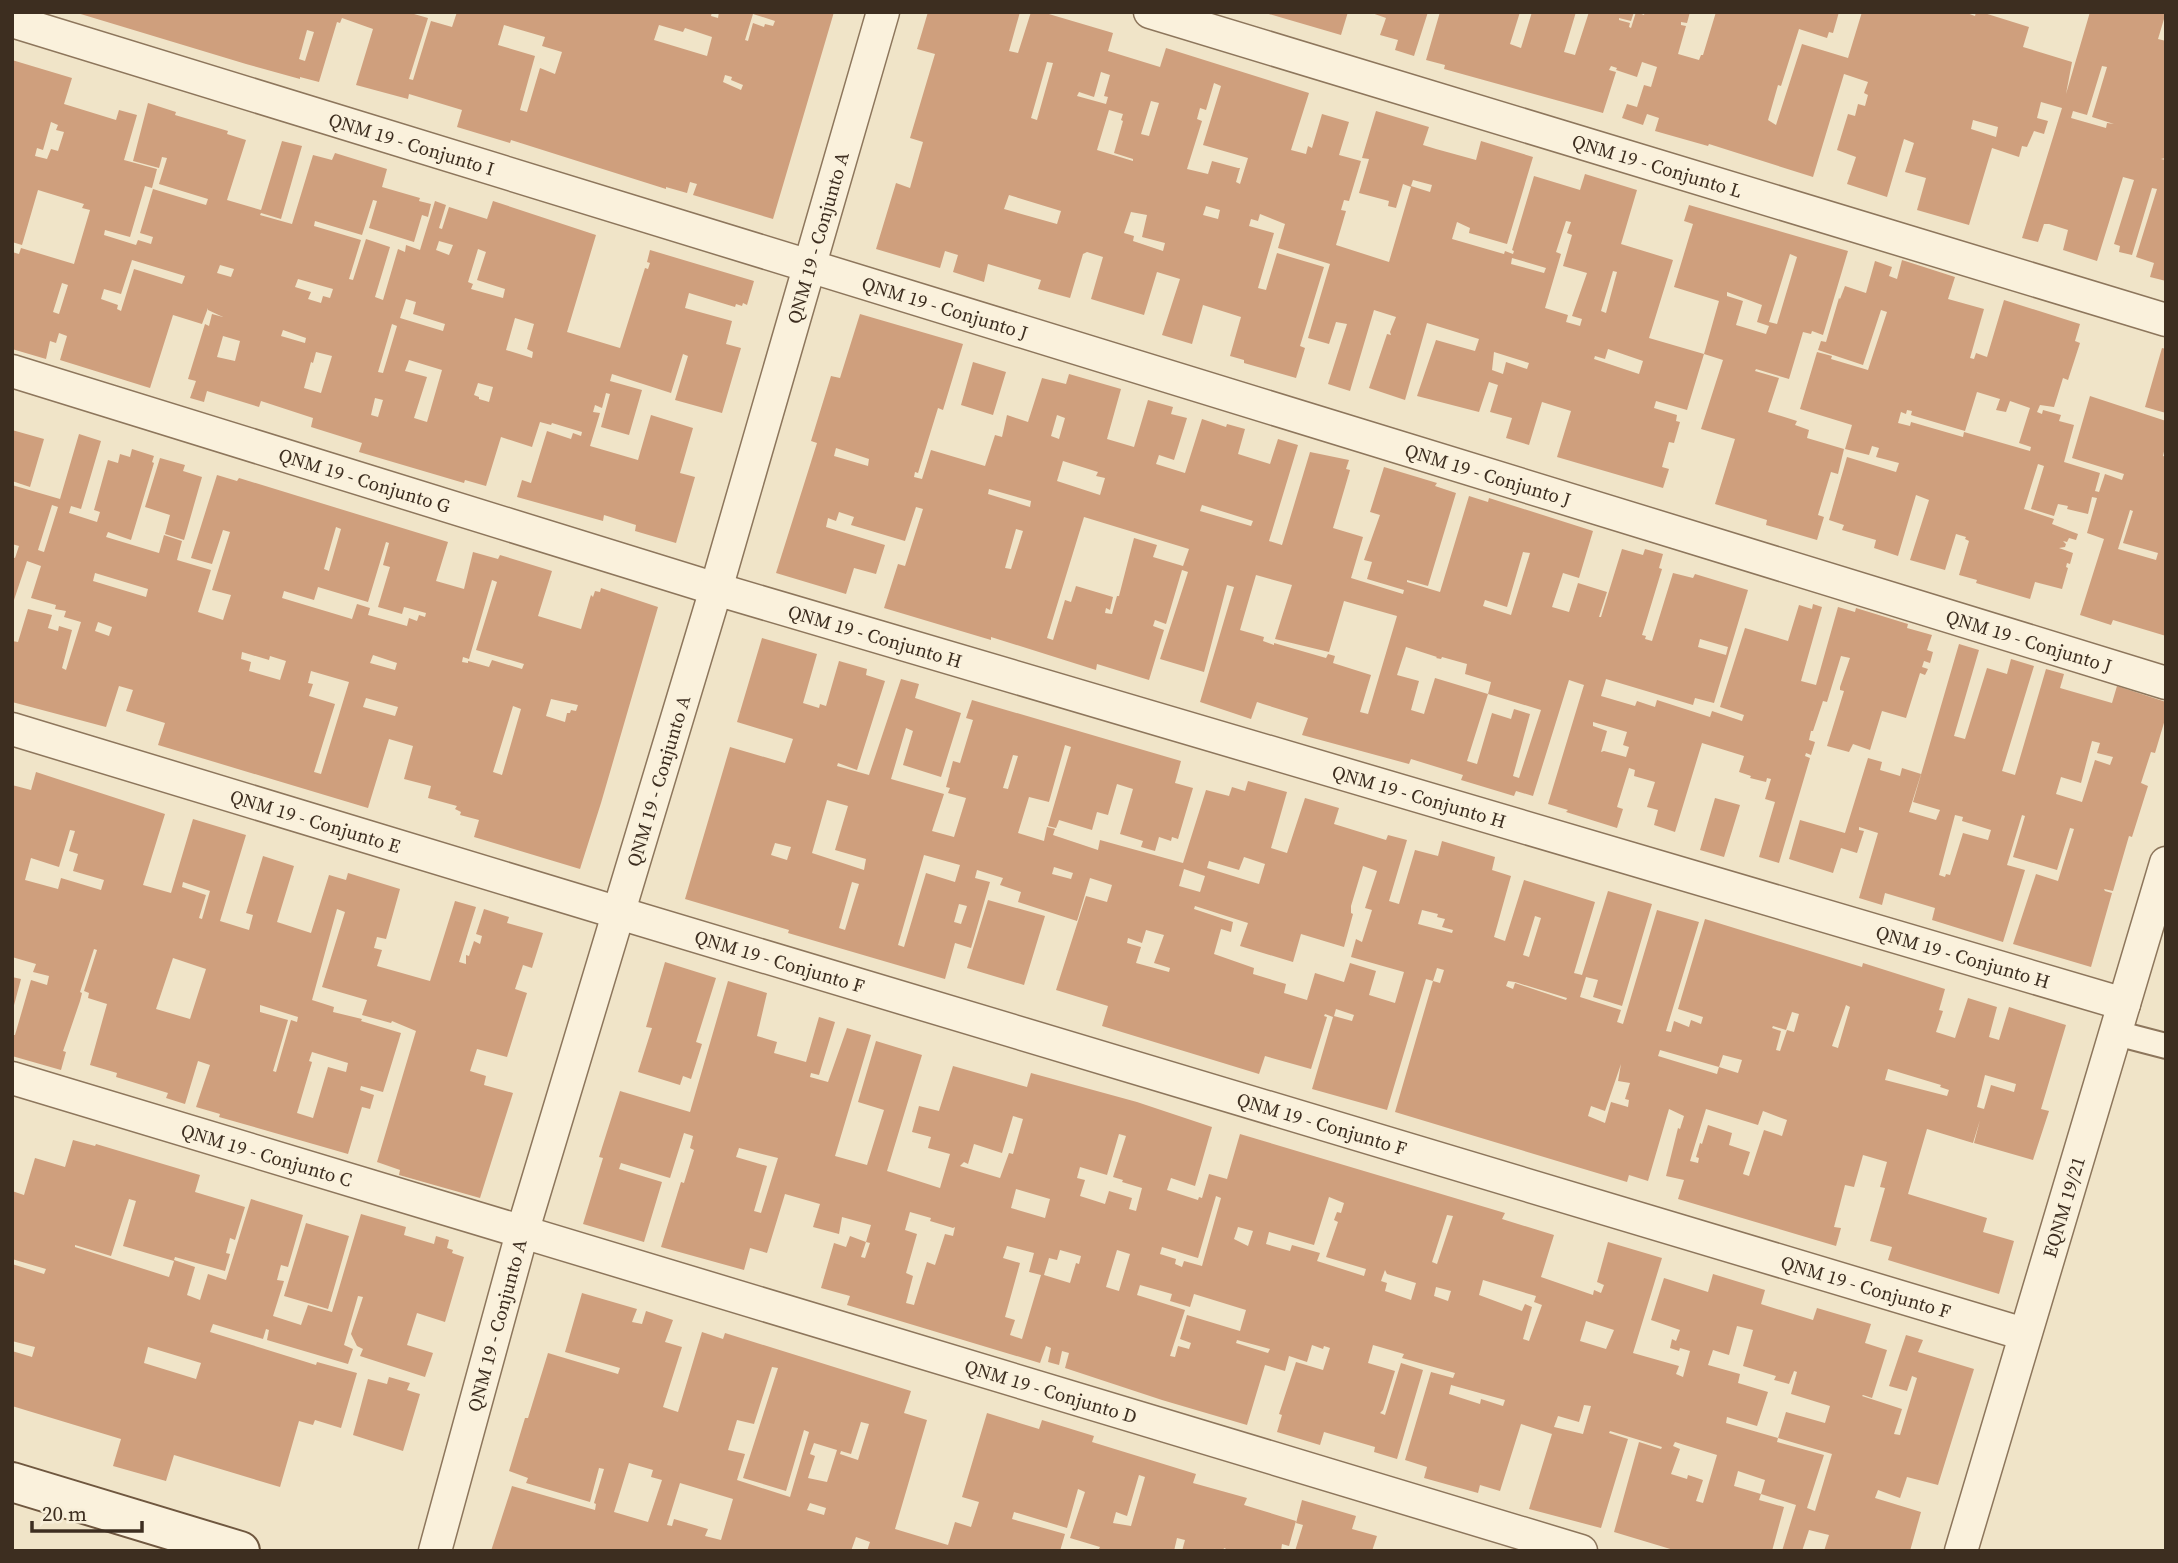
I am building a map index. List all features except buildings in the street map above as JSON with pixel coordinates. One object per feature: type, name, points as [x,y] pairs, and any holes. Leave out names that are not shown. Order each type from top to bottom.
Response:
[{"type":"main road","points":[[12,1482],[240,1551]]},
{"type":"street","name":"QNM 19 - Conjunto A","points":[[435,1551],[522,1233],[716,589],[883,12]]},
{"type":"street","name":"QNM 19 - Conjunto L","points":[[1150,12],[2166,320]]},
{"type":"street","name":"QNM 19 - Conjunto I","points":[[12,21],[810,266]]},
{"type":"street","name":"QNM 19 - Conjunto J","points":[[810,266],[2166,682]]},
{"type":"street","name":"QNM 19 - Conjunto G","points":[[12,371],[716,589]]},
{"type":"street","name":"QNM 19 - Conjunto H","points":[[716,589],[2120,1018]]},
{"type":"street","name":"QNM 19 - Conjunto E","points":[[12,729],[619,913]]},
{"type":"street","name":"EQNM 19/21","points":[[1961,1551],[2166,863]]},
{"type":"street","name":"QNM 19 - Conjunto F","points":[[619,913],[2024,1334]]},
{"type":"street","points":[[2120,1018],[2166,1046]]},
{"type":"street","name":"QNM 19 - Conjunto C","points":[[12,1078],[522,1233]]},
{"type":"street","name":"QNM 19 - Conjunto D","points":[[522,1233],[1581,1551]]}]
